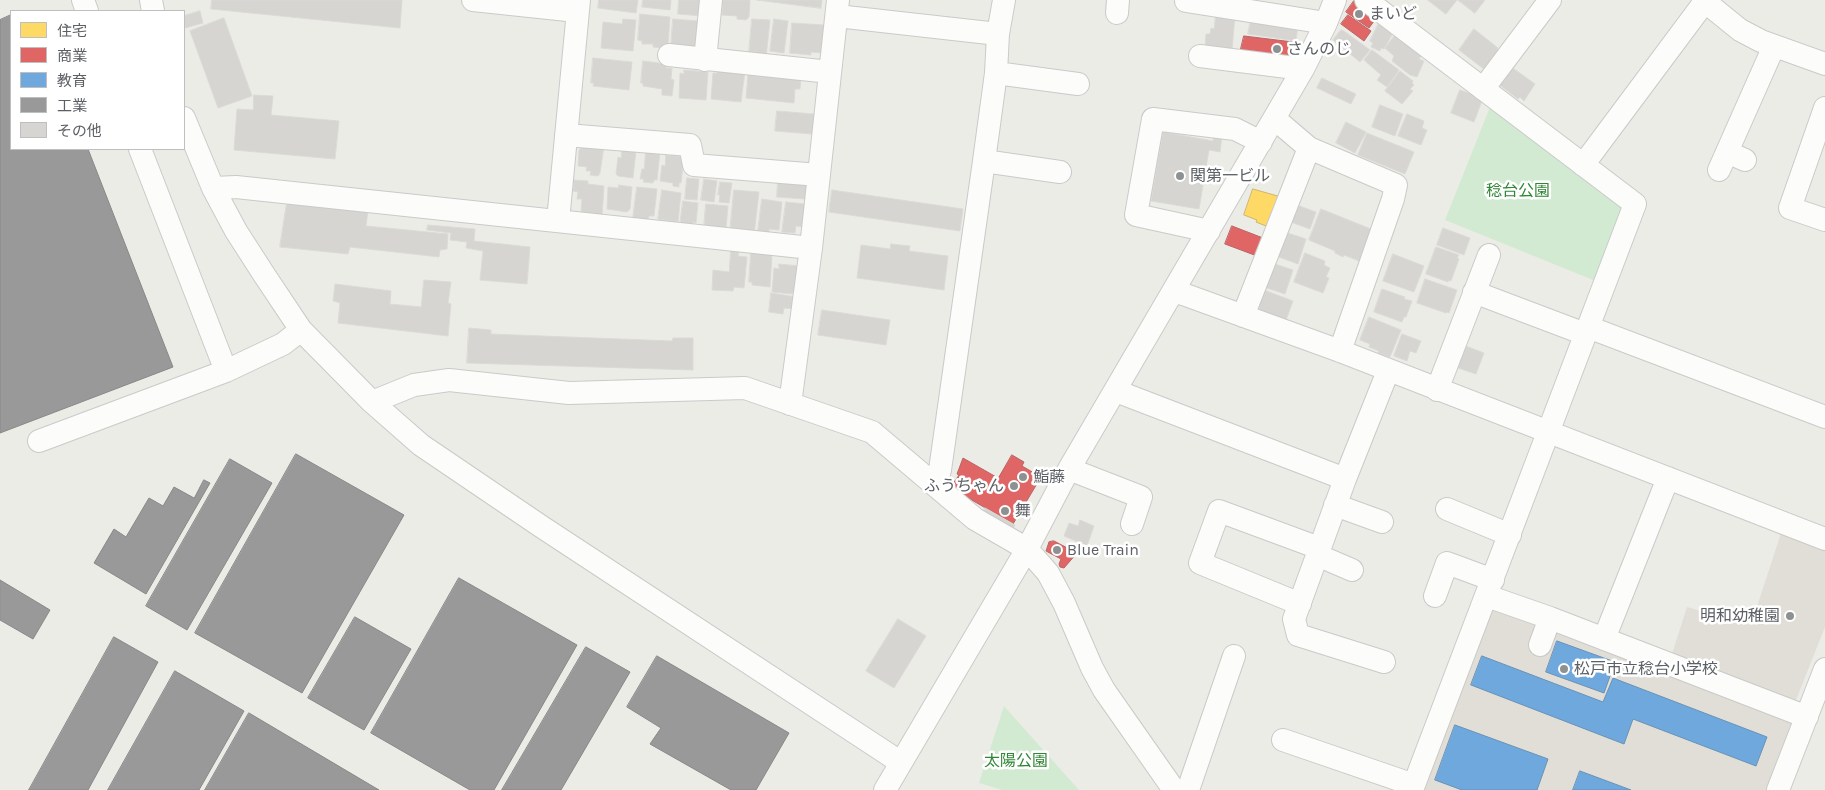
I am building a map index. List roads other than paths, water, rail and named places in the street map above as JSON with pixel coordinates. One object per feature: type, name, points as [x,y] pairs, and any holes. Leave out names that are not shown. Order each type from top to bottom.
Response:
[{"type":"street","points":[[473,0],[578,6],[558,221]]},
{"type":"street","points":[[705,60],[711,0]]},
{"type":"street","points":[[936,485],[940,470],[984,161],[996,73],[998,34],[1004,0]]},
{"type":"street","points":[[1186,0],[1326,23]]},
{"type":"street","points":[[885,790],[1027,549],[1069,469],[1274,120],[1303,69],[1336,0]]},
{"type":"street","points":[[1283,740],[1413,788],[1635,204],[1366,0]]},
{"type":"street","points":[[1483,89],[1550,0]]},
{"type":"street","points":[[1583,165],[1705,0],[1740,30],[1774,46],[1825,64]]},
{"type":"street","points":[[790,404],[811,248],[838,8],[998,34]]},
{"type":"street","points":[[1730,161],[1774,46]]},
{"type":"street","points":[[668,56],[830,72]]},
{"type":"street","points":[[1200,56],[1303,69]]},
{"type":"street","points":[[996,73],[1078,84]]},
{"type":"street","points":[[1825,108],[1790,208],[1825,220]]},
{"type":"street","points":[[1209,231],[1136,215],[1153,119],[1235,129],[1261,142]]},
{"type":"street","points":[[185,120],[213,188],[236,231],[302,330],[372,402],[421,446],[900,762]]},
{"type":"street","points":[[1274,120],[1309,148],[1396,185],[1340,351]]},
{"type":"street","points":[[566,135],[690,145],[694,165],[819,175]]},
{"type":"street","points":[[1243,316],[1309,148]]},
{"type":"street","points":[[140,150],[226,371]]},
{"type":"street","points":[[984,161],[1060,172]]},
{"type":"street","points":[[213,188],[236,187],[811,248]]},
{"type":"street","points":[[1437,390],[1489,255]]},
{"type":"street","points":[[1173,292],[1184,294],[1340,351],[1825,539]]},
{"type":"street","points":[[1474,292],[1587,330],[1825,417]]},
{"type":"street","points":[[39,441],[226,371],[283,344],[302,330]]},
{"type":"street","points":[[1384,662],[1298,635],[1294,619],[1345,479],[1388,371]]},
{"type":"street","points":[[372,402],[414,386],[449,380],[568,393],[745,388],[872,432],[975,519],[1027,549],[1048,573],[1104,690],[1174,790]]},
{"type":"street","points":[[1116,391],[1345,479]]},
{"type":"street","points":[[1069,469],[1141,497],[1132,524]]},
{"type":"street","points":[[1604,639],[1668,478]]},
{"type":"street","points":[[1336,505],[1382,522]]},
{"type":"street","points":[[1447,509],[1510,535]]},
{"type":"street","points":[[1300,604],[1200,563],[1220,511],[1318,552],[1352,570]]},
{"type":"street","points":[[1434,596],[1447,563],[1490,588],[1550,618],[1807,717]]},
{"type":"street","points":[[1540,645],[1550,618]]},
{"type":"street","points":[[1188,790],[1234,656]]},
{"type":"street","points":[[1778,790],[1825,669]]},
{"type":"place","name":"まいど","points":[[1359,14]]},
{"type":"place","name":"さんのじ","points":[[1277,49]]},
{"type":"place","name":"関第一ビル","points":[[1180,176]]},
{"type":"place","name":"鮨藤","points":[[1023,477]]},
{"type":"place","name":"ふうちゃん","points":[[1014,486]]},
{"type":"place","name":"舞","points":[[1005,511]]},
{"type":"place","name":"Blue Train","points":[[1057,550]]},
{"type":"place","name":"明和幼稚園","points":[[1790,616]]},
{"type":"place","name":"松戸市立稔台小学校","points":[[1564,669]]},
{"type":"park label","name":"稔台公園","points":[[1518,191]]},
{"type":"park label","name":"太陽公園","points":[[1016,761]]}]
